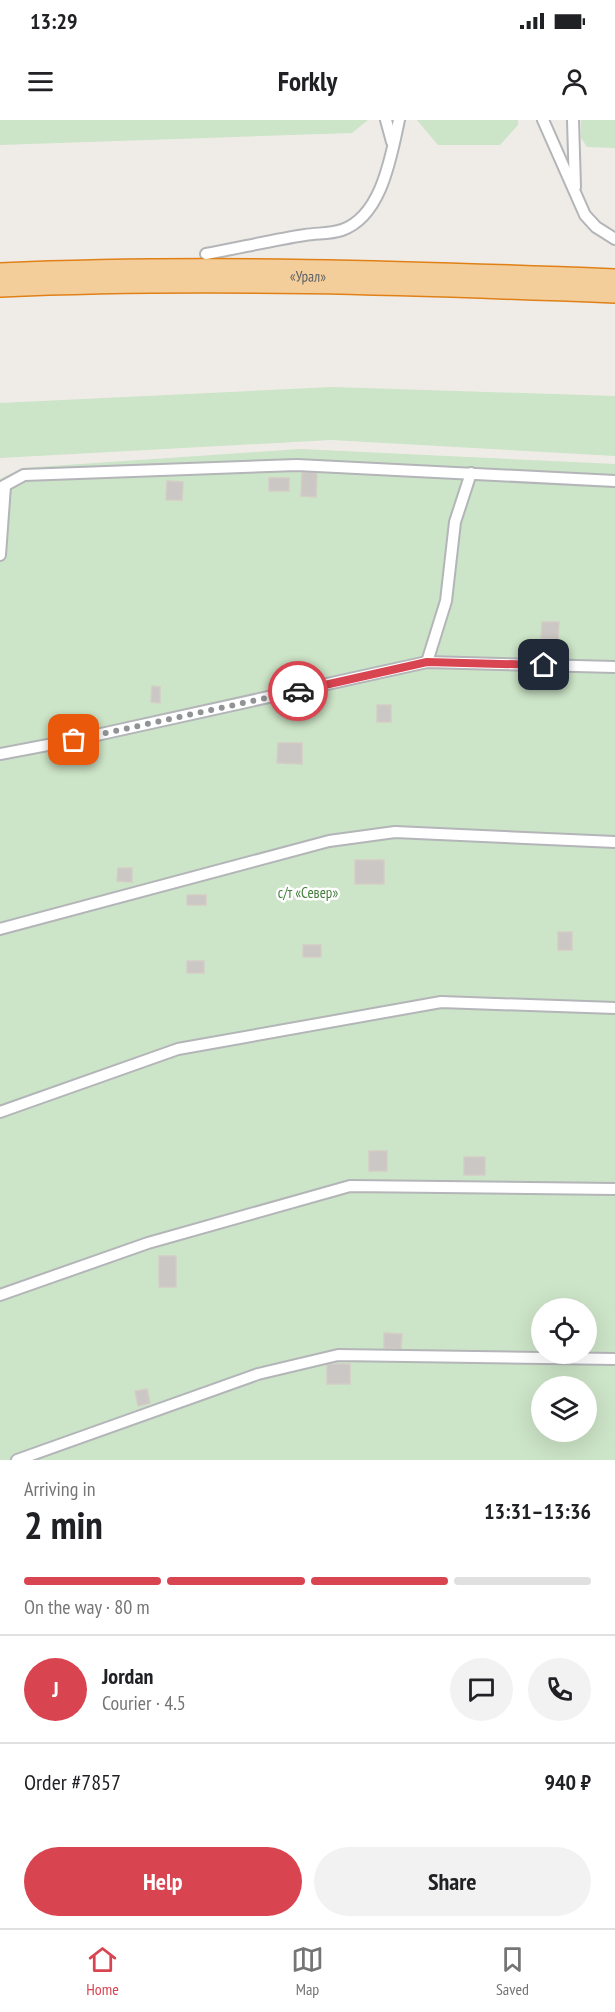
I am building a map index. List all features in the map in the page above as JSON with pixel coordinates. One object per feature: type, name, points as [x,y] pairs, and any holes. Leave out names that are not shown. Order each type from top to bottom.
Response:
[{"type":"highway","name":"«Урал»","points":[[0,258],[206,254],[615,264]]},
{"type":"highway","name":"«Урал»","points":[[0,280],[136,276],[250,276],[615,286]]},
{"type":"lane","points":[[386,120],[393,145]]},
{"type":"lane","points":[[206,254],[307,235],[328,234],[344,229],[358,220],[369,208],[386,176],[399,120]]},
{"type":"lane","points":[[543,120],[585,215],[596,227],[615,239]]},
{"type":"lane","points":[[573,120],[575,194]]},
{"type":"lane","points":[[0,555],[3,487],[24,475],[297,465],[615,480]]},
{"type":"lane","points":[[427,662],[446,601],[455,522],[471,474]]},
{"type":"lane","points":[[0,754],[74,740],[427,662],[615,667]]},
{"type":"lane","points":[[0,929],[329,841],[395,832],[615,842]]},
{"type":"lane","points":[[0,1112],[178,1049],[441,1002],[615,1008]]},
{"type":"lane","points":[[0,1295],[148,1243],[350,1186],[615,1189]]},
{"type":"lane","points":[[18,1460],[258,1374],[338,1355],[615,1359]]},
{"type":"green space","points":[[0,120],[368,120],[352,133],[0,145]]},
{"type":"green space","points":[[417,120],[518,120],[518,125],[500,145],[438,145]]},
{"type":"green space","points":[[581,120],[615,120],[615,148],[587,147],[581,138]]},
{"type":"green space","points":[[332,387],[615,396],[615,456],[331,440],[0,458],[0,403]]},
{"type":"green space","name":"с/т «Север»","points":[[300,449],[615,464],[615,1460],[0,1460],[0,479],[22,468]]},
{"type":"building","points":[[302,472],[317,472],[316,497],[301,496]]},
{"type":"building","points":[[269,478],[289,478],[289,491],[269,491]]},
{"type":"building","points":[[167,481],[183,482],[182,500],[166,500]]},
{"type":"building","points":[[542,622],[559,622],[558,639],[541,638]]},
{"type":"building","points":[[152,686],[160,687],[160,703],[151,702]]},
{"type":"building","points":[[377,705],[391,705],[391,722],[377,722]]},
{"type":"building","points":[[278,743],[302,743],[302,764],[277,763]]},
{"type":"building","points":[[355,860],[384,860],[384,884],[355,884]]},
{"type":"building","points":[[118,868],[132,868],[132,882],[117,881]]},
{"type":"building","points":[[187,895],[206,895],[206,905],[187,905]]},
{"type":"building","points":[[558,932],[572,932],[572,950],[558,950]]},
{"type":"building","points":[[303,945],[321,945],[321,957],[303,957]]},
{"type":"building","points":[[187,961],[204,961],[204,973],[187,973]]},
{"type":"building","points":[[369,1151],[387,1151],[387,1171],[369,1171]]},
{"type":"building","points":[[464,1157],[485,1157],[485,1175],[464,1175]]},
{"type":"building","points":[[159,1256],[176,1256],[176,1287],[159,1287]]},
{"type":"building","points":[[384,1333],[402,1334],[401,1349],[384,1348]]},
{"type":"building","points":[[327,1364],[350,1364],[350,1384],[327,1384]]},
{"type":"building","points":[[147,1389],[150,1403],[138,1406],[135,1391]]},
{"type":"way so far","points":[[74,740],[298,691]]},
{"type":"route","points":[[298,691],[427,662],[544,665]]}]
